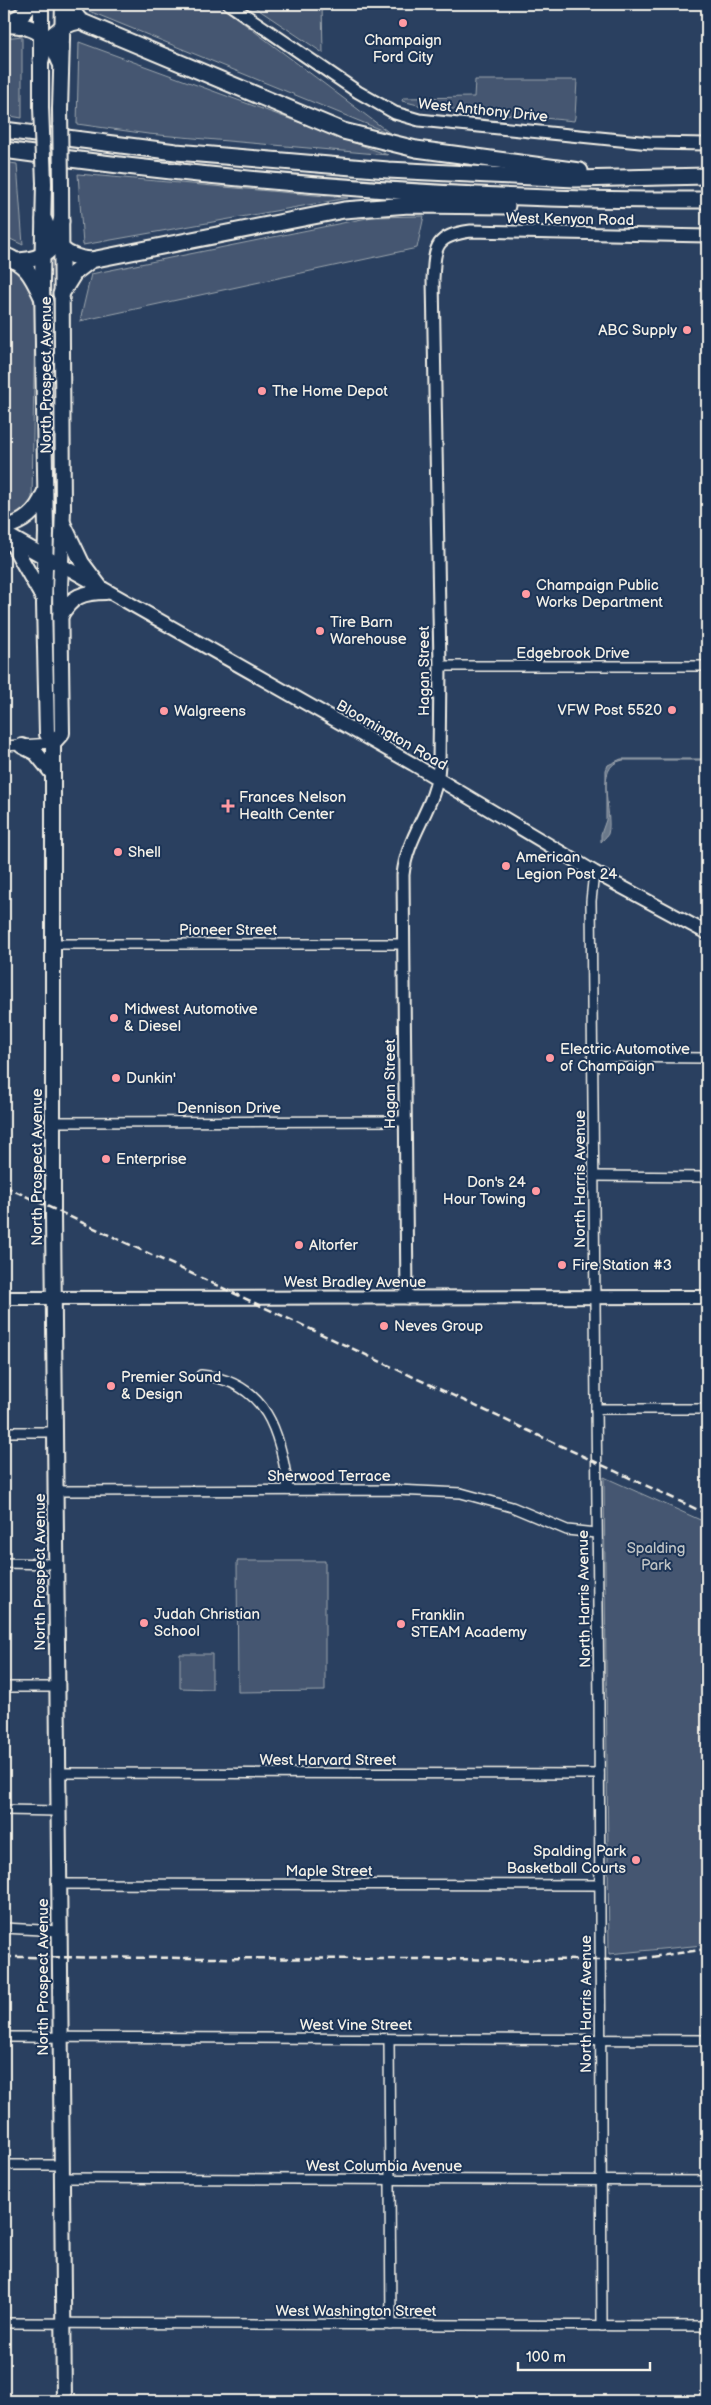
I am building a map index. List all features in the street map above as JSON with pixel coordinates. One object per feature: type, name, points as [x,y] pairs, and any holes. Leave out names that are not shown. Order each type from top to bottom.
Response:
[{"type":"highway","points":[[4,25],[21,16],[31,4]]},
{"type":"highway","points":[[68,4],[80,21],[223,79],[318,122],[352,134],[416,149],[619,176]]},
{"type":"highway","points":[[41,60],[45,37],[62,27],[80,21]]},
{"type":"highway","points":[[4,25],[24,26],[45,37],[56,51],[60,62]]},
{"type":"highway","points":[[4,130],[176,152],[314,165],[487,176],[575,179],[619,176],[707,176]]},
{"type":"highway","points":[[4,150],[156,170],[317,185],[615,200],[707,200]]},
{"type":"highway","points":[[44,220],[58,247],[75,258],[91,260],[301,218],[366,208],[443,204],[572,207],[615,200]]},
{"type":"highway","points":[[58,247],[61,221]]},
{"type":"highway","points":[[19,262],[43,255],[58,247]]},
{"type":"highway","points":[[4,255],[19,262],[34,280],[43,299]]},
{"type":"highway","points":[[61,294],[74,273],[91,260]]},
{"type":"main road","points":[[41,4],[45,37]]},
{"type":"main road","points":[[61,221],[60,62],[63,4]]},
{"type":"main road","name":"North Prospect Avenue","points":[[41,60],[44,183],[43,299],[46,490],[44,604],[47,734],[53,743],[54,1299],[64,2401]]},
{"type":"main road","name":"North Prospect Avenue","points":[[53,743],[62,733],[60,564],[63,521],[61,294],[58,247]]},
{"type":"main road","points":[[5,533],[27,518],[37,508],[46,490]]},
{"type":"main road","points":[[60,618],[68,602],[76,596],[103,590],[82,562],[63,521]]},
{"type":"main road","points":[[5,533],[60,564]]},
{"type":"main road","points":[[5,533],[35,580],[44,604]]},
{"type":"main road","name":"Bloomington Road","points":[[60,564],[438,780],[594,872],[707,933]]},
{"type":"main road","points":[[22,746],[36,753],[53,775]]},
{"type":"main road","name":"West Bradley Avenue","points":[[4,1298],[707,1298]]},
{"type":"street","name":"West Anthony Drive","points":[[229,4],[358,92],[403,116],[418,120],[650,143],[707,144]]},
{"type":"street","name":"West Kenyon Road","points":[[438,246],[449,235],[471,231],[707,236]]},
{"type":"street","name":"Hagan Street","points":[[407,1298],[403,876],[406,855],[434,794],[438,780],[440,666],[433,279],[434,260],[438,246]]},
{"type":"street","name":"Edgebrook Drive","points":[[440,666],[707,666]]},
{"type":"street","points":[[4,746],[53,743]]},
{"type":"street","name":"North Harris Avenue","points":[[594,872],[591,901],[595,1176],[602,2326]]},
{"type":"street","points":[[707,913],[707,933]]},
{"type":"street","name":"Pioneer Street","points":[[53,944],[404,944]]},
{"type":"street","points":[[593,1056],[707,1058]]},
{"type":"street","name":"Dennison Drive","points":[[53,1122],[405,1121]]},
{"type":"street","points":[[595,1176],[707,1177]]},
{"type":"street","points":[[201,1375],[220,1377],[236,1383],[260,1404],[280,1441],[288,1490]]},
{"type":"street","points":[[596,1409],[707,1409]]},
{"type":"street","points":[[4,1432],[55,1432]]},
{"type":"street","name":"Sherwood Terrace","points":[[56,1491],[396,1490],[461,1493],[512,1508],[567,1530],[596,1533]]},
{"type":"street","points":[[4,1563],[56,1564]]},
{"type":"street","points":[[4,1687],[57,1687]]},
{"type":"street","name":"West Harvard Street","points":[[58,1773],[599,1774]]},
{"type":"street","points":[[4,1810],[58,1811]]},
{"type":"street","name":"Maple Street","points":[[59,1884],[599,1885]]},
{"type":"street","points":[[4,1928],[59,1931]]},
{"type":"street","name":"West Vine Street","points":[[4,2037],[707,2040]]},
{"type":"street","points":[[389,2038],[391,2325]]},
{"type":"street","name":"West Columbia Avenue","points":[[4,2165],[61,2172],[390,2180],[707,2181]]},
{"type":"street","name":"West Washington Street","points":[[4,2323],[707,2326]]},
{"type":"green space","points":[[88,4],[218,4],[391,134],[89,11]]},
{"type":"green space","points":[[250,4],[322,4],[323,53]]},
{"type":"green space","points":[[22,36],[22,118],[4,115],[4,38]]},
{"type":"green space","points":[[79,42],[388,155],[148,134],[77,124]]},
{"type":"green space","points":[[475,80],[577,80],[574,121],[422,106],[402,101],[403,98],[474,97]]},
{"type":"green space","points":[[4,162],[17,164],[23,245],[4,236]]},
{"type":"green space","points":[[78,174],[348,198],[83,245]]},
{"type":"green space","points":[[424,216],[417,248],[80,321],[91,274],[372,217]]},
{"type":"green space","points":[[4,265],[23,277],[29,287],[35,308],[32,500],[27,512],[15,519],[4,516],[4,496],[7,496],[4,472]]},
{"type":"green space","name":"Spalding Park","points":[[604,1477],[707,1523],[707,1943],[703,1945],[609,1954]]},
{"type":"green space","points":[[237,1561],[325,1561],[325,1691],[238,1692]]},
{"type":"green space","points":[[180,1654],[212,1654],[212,1689],[180,1688]]},
{"type":"shaded area","points":[[621,759],[707,759],[623,760],[614,764],[608,771],[606,781],[608,765]]},
{"type":"shaded area","points":[[606,791],[609,825],[608,834],[601,842],[601,834],[606,820]]},
{"type":"railway","points":[[4,1186],[707,1514]]},
{"type":"railway","points":[[4,1957],[599,1960],[638,1959],[707,1949]]},
{"type":"place","name":"Champaign Ford City","points":[[403,23]]},
{"type":"place","name":"ABC Supply","points":[[687,330]]},
{"type":"place","name":"The Home Depot","points":[[262,391]]},
{"type":"place","name":"Champaign Public Works Department","points":[[526,594]]},
{"type":"place","name":"Tire Barn Warehouse","points":[[320,631]]},
{"type":"place","name":"VFW Post 5520","points":[[672,710]]},
{"type":"place","name":"Walgreens","points":[[164,711]]},
{"type":"place","name":"Frances Nelson Health Center","points":[[228,806]]},
{"type":"place","name":"Shell","points":[[118,852]]},
{"type":"place","name":"American Legion Post 24","points":[[506,866]]},
{"type":"place","name":"Midwest Automotive & Diesel","points":[[114,1018]]},
{"type":"place","name":"Electric Automotive of Champaign","points":[[550,1058]]},
{"type":"place","name":"Dunkin'","points":[[116,1078]]},
{"type":"place","name":"Enterprise","points":[[106,1159]]},
{"type":"place","name":"Don's 24 Hour Towing","points":[[536,1191]]},
{"type":"place","name":"Altorfer","points":[[299,1245]]},
{"type":"place","name":"Fire Station #3","points":[[562,1265]]},
{"type":"place","name":"Neves Group","points":[[384,1326]]},
{"type":"place","name":"Premier Sound & Design","points":[[111,1386]]},
{"type":"place","name":"Judah Christian School","points":[[144,1623]]},
{"type":"place","name":"Franklin STEAM Academy","points":[[401,1624]]},
{"type":"place","name":"Spalding Park Basketball Courts","points":[[636,1860]]}]
